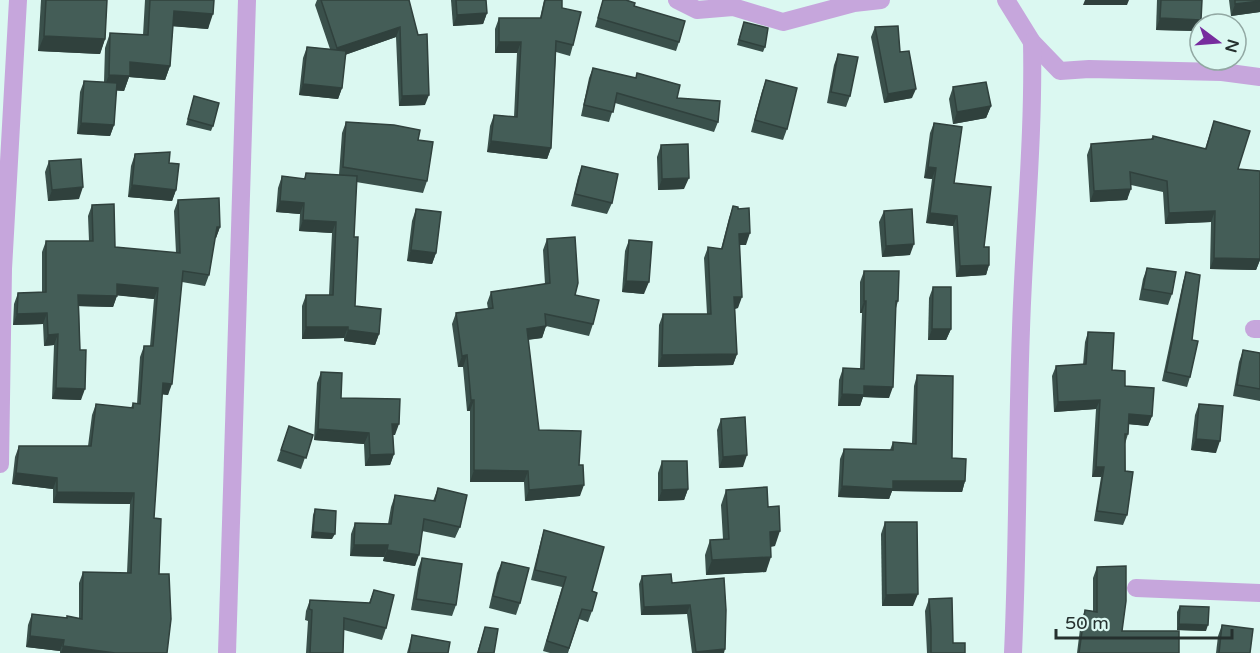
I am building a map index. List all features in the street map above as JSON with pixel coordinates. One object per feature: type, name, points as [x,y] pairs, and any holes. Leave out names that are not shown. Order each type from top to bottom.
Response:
[{"type":"street","points":[[0,464],[3,269],[18,0]]},
{"type":"street","points":[[227,653],[247,0]]},
{"type":"street","points":[[677,0],[697,10],[733,7],[783,22],[854,3],[881,0]]},
{"type":"street","points":[[1006,0],[1032,42],[1060,71],[1089,69],[1200,71],[1260,76]]},
{"type":"street","points":[[1013,653],[1017,567],[1021,329],[1033,105],[1032,42]]},
{"type":"street","points":[[1136,588],[1260,593]]},
{"type":"building","points":[[46,0],[107,0],[105,39],[44,36]]},
{"type":"building","points":[[150,0],[214,0],[213,14],[174,11],[170,66],[130,62],[130,76],[109,75],[110,33],[148,35]]},
{"type":"building","points":[[321,0],[409,0],[418,35],[427,34],[429,95],[402,96],[400,27],[337,48]]},
{"type":"building","points":[[456,0],[486,0],[487,13],[457,15]]},
{"type":"building","points":[[545,0],[562,0],[562,8],[581,12],[573,45],[556,41],[551,148],[491,141],[494,115],[517,117],[521,42],[499,42],[499,18],[541,18]]},
{"type":"building","points":[[603,0],[626,0],[635,3],[634,6],[685,21],[679,42],[598,18]]},
{"type":"building","points":[[1161,0],[1202,0],[1201,12],[1188,12],[1188,19],[1160,18]]},
{"type":"building","points":[[1235,0],[1260,0],[1260,1],[1235,4]]},
{"type":"building","points":[[744,22],[768,28],[765,47],[739,40]]},
{"type":"building","points":[[898,26],[900,52],[909,51],[916,89],[888,94],[875,27]]},
{"type":"building","points":[[307,47],[346,51],[342,88],[303,84]]},
{"type":"building","points":[[838,54],[858,57],[850,96],[831,92]]},
{"type":"building","points":[[593,68],[636,78],[637,73],[680,85],[677,98],[720,101],[718,122],[617,93],[613,112],[584,105]]},
{"type":"building","points":[[766,80],[797,88],[787,129],[755,120]]},
{"type":"building","points":[[84,81],[117,83],[114,125],[81,123]]},
{"type":"building","points":[[986,82],[991,106],[957,112],[953,87]]},
{"type":"building","points":[[194,96],[219,103],[213,126],[188,119]]},
{"type":"building","points":[[1214,121],[1250,131],[1238,169],[1260,171],[1260,259],[1214,258],[1215,211],[1169,213],[1167,181],[1130,172],[1131,189],[1094,191],[1091,144],[1153,139],[1153,136],[1206,149]]},
{"type":"building","points":[[346,122],[394,125],[420,130],[418,140],[433,142],[427,181],[343,167]]},
{"type":"building","points":[[934,123],[962,127],[954,183],[991,187],[984,247],[989,247],[989,265],[960,266],[957,216],[930,213],[936,168],[928,167]]},
{"type":"building","points":[[688,144],[689,178],[662,179],[661,145]]},
{"type":"building","points":[[170,152],[169,163],[179,164],[176,190],[132,185],[135,154]]},
{"type":"building","points":[[81,159],[83,187],[52,190],[49,161]]},
{"type":"building","points":[[582,166],[618,174],[612,203],[575,194]]},
{"type":"building","points":[[306,173],[357,176],[354,237],[358,237],[355,306],[381,309],[379,334],[348,330],[348,327],[306,327],[306,295],[333,295],[336,222],[303,220],[304,203],[280,201],[282,176],[305,179]]},
{"type":"building","points":[[219,198],[220,227],[217,227],[209,275],[183,271],[172,384],[163,383],[154,518],[161,519],[159,574],[169,574],[171,619],[167,653],[115,653],[63,646],[64,640],[30,636],[32,614],[82,619],[83,572],[131,573],[134,493],[57,492],[57,478],[16,473],[19,446],[91,446],[96,404],[133,408],[133,403],[140,404],[144,346],[153,346],[158,288],[117,284],[117,296],[78,295],[80,350],[86,350],[85,389],[56,388],[58,334],[48,335],[47,313],[17,314],[18,293],[46,292],[46,241],[93,241],[92,205],[114,204],[115,247],[180,253],[178,200]]},
{"type":"building","points":[[733,206],[738,209],[749,208],[750,233],[739,234],[742,297],[734,297],[737,354],[662,355],[663,314],[711,314],[708,247],[722,249]]},
{"type":"building","points":[[416,209],[441,212],[436,253],[411,250]]},
{"type":"building","points":[[912,209],[914,244],[886,246],[884,211]]},
{"type":"building","points":[[575,237],[578,283],[575,295],[599,300],[593,324],[545,314],[546,326],[527,329],[539,430],[581,431],[579,465],[583,465],[584,485],[529,490],[528,471],[474,470],[474,400],[471,400],[467,355],[462,356],[456,313],[493,308],[491,292],[550,283],[547,239]]},
{"type":"building","points":[[629,240],[652,242],[649,282],[626,281]]},
{"type":"building","points":[[1147,268],[1176,272],[1172,294],[1143,289]]},
{"type":"building","points":[[864,271],[899,271],[893,387],[864,386],[864,395],[842,394],[843,368],[864,369],[866,301],[864,301]]},
{"type":"building","points":[[1186,272],[1200,275],[1192,340],[1198,341],[1190,377],[1166,372]]},
{"type":"building","points":[[933,287],[951,287],[951,329],[932,329]]},
{"type":"building","points":[[1088,332],[1114,333],[1112,370],[1125,371],[1125,386],[1154,388],[1152,416],[1129,414],[1128,434],[1125,434],[1125,471],[1133,472],[1127,515],[1097,511],[1104,467],[1096,467],[1100,400],[1058,402],[1056,366],[1086,364]]},
{"type":"building","points":[[1243,350],[1260,353],[1260,389],[1237,385]]},
{"type":"building","points":[[321,372],[342,373],[341,398],[400,399],[399,424],[392,424],[394,454],[370,455],[369,433],[318,429]]},
{"type":"building","points":[[917,375],[953,376],[952,458],[966,459],[965,481],[893,481],[893,489],[842,486],[844,449],[893,450],[893,442],[916,444]]},
{"type":"building","points":[[1199,404],[1223,406],[1220,441],[1196,439]]},
{"type":"building","points":[[745,417],[747,455],[723,457],[721,419]]},
{"type":"building","points":[[289,426],[313,435],[306,458],[281,450]]},
{"type":"building","points":[[662,461],[687,461],[688,489],[662,490]]},
{"type":"building","points":[[767,487],[768,507],[779,506],[780,531],[770,532],[771,557],[712,560],[710,540],[729,539],[726,490]]},
{"type":"building","points":[[438,488],[467,495],[460,527],[424,519],[419,555],[387,550],[388,545],[354,545],[355,523],[391,524],[395,495],[435,501]]},
{"type":"building","points":[[315,509],[336,511],[335,534],[313,532]]},
{"type":"building","points":[[885,522],[917,522],[918,594],[886,595]]},
{"type":"building","points":[[544,530],[604,547],[592,591],[597,593],[592,611],[582,609],[569,648],[547,641],[566,577],[535,570]]},
{"type":"building","points":[[422,558],[462,564],[456,605],[416,599]]},
{"type":"building","points":[[502,562],[529,568],[520,603],[493,596]]},
{"type":"building","points":[[1126,566],[1126,601],[1122,631],[1179,631],[1179,653],[1079,653],[1085,610],[1097,612],[1097,567]]},
{"type":"building","points":[[671,574],[672,583],[724,578],[725,649],[696,652],[690,605],[644,607],[642,576]]},
{"type":"building","points":[[374,590],[394,595],[386,628],[344,618],[343,653],[310,653],[312,610],[309,609],[310,600],[370,603]]},
{"type":"building","points":[[952,598],[953,643],[965,643],[965,653],[931,653],[929,599]]},
{"type":"building","points":[[1180,606],[1209,607],[1208,625],[1179,624]]},
{"type":"building","points":[[1222,625],[1253,629],[1250,653],[1219,653]]},
{"type":"building","points":[[485,627],[498,629],[494,653],[478,653]]},
{"type":"building","points":[[412,635],[450,642],[448,653],[409,653]]}]
